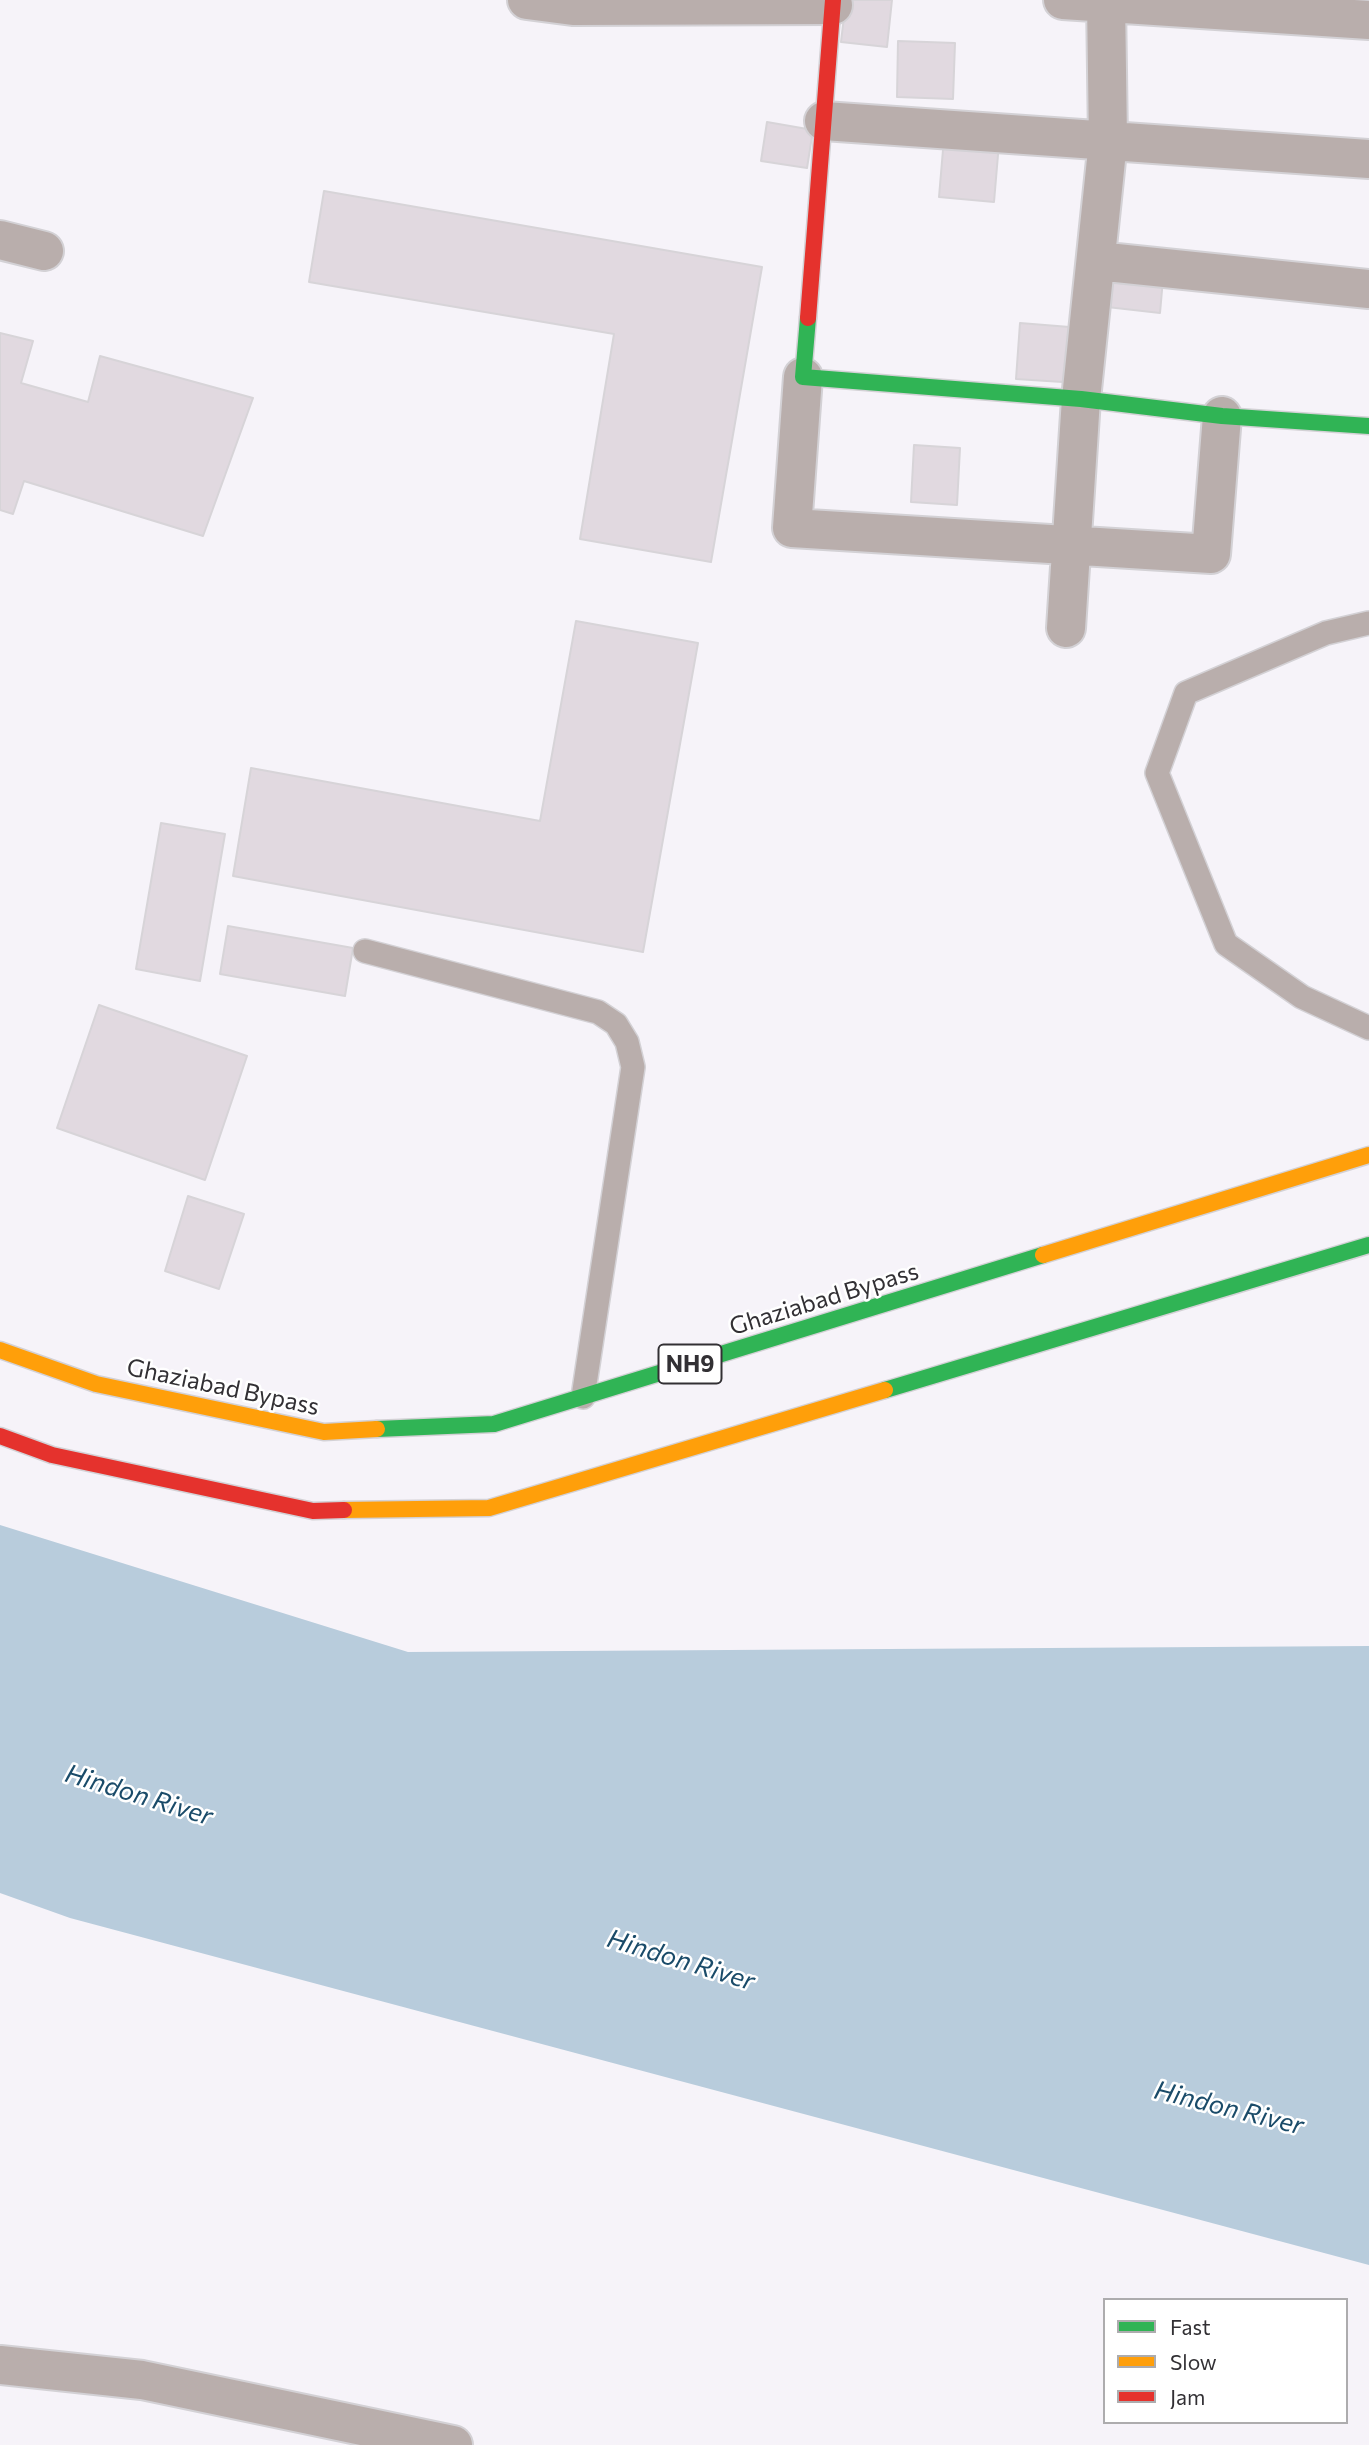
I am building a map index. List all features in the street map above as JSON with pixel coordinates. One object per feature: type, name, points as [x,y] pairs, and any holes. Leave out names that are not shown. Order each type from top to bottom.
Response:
[{"type":"main road","points":[[833,2],[803,377],[1081,399],[1222,416],[1369,426]]},
{"type":"main road","name":"Ghaziabad Bypass","points":[[0,1350],[96,1384],[324,1432],[494,1424],[1369,1155]]},
{"type":"main road","points":[[0,1436],[52,1455],[313,1511],[489,1508],[1369,1245]]},
{"type":"street","points":[[527,0],[573,6],[833,2]]},
{"type":"street","points":[[1063,0],[1369,20]]},
{"type":"street","points":[[1066,628],[1081,399],[1108,141],[1106,1]]},
{"type":"street","points":[[824,121],[1369,159]]},
{"type":"street","points":[[0,240],[44,251]]},
{"type":"street","points":[[1097,261],[1369,289]]},
{"type":"street","points":[[803,377],[792,528],[1211,554],[1222,416]]},
{"type":"street","points":[[0,2365],[142,2380],[453,2445]]},
{"type":"lane","points":[[1369,623],[1326,633],[1186,693],[1157,773],[1226,944],[1302,997],[1369,1028]]},
{"type":"lane","points":[[365,951],[598,1012],[616,1024],[627,1042],[633,1067],[583,1397]]},
{"type":"water","name":"Hindon River","points":[[0,1525],[408,1652],[1369,1646],[1369,2265],[70,1918],[0,1893]]},
{"type":"building","points":[[846,0],[892,0],[887,47],[841,42]]},
{"type":"building","points":[[898,41],[955,43],[953,99],[897,97]]},
{"type":"building","points":[[767,122],[813,130],[807,168],[761,161]]},
{"type":"building","points":[[944,138],[999,143],[994,202],[939,197]]},
{"type":"building","points":[[324,191],[762,267],[711,562],[580,539],[614,334],[309,282]]},
{"type":"building","points":[[1110,274],[1163,279],[1160,313],[1107,307]]},
{"type":"building","points":[[1020,323],[1082,328],[1078,383],[1016,379]]},
{"type":"building","points":[[0,333],[33,341],[21,383],[88,402],[100,356],[253,398],[203,536],[24,481],[13,514],[0,510]]},
{"type":"building","points":[[914,445],[960,448],[957,505],[911,502]]},
{"type":"building","points":[[576,621],[698,643],[643,952],[233,876],[251,768],[540,821]]},
{"type":"building","points":[[161,823],[225,834],[200,981],[136,969]]},
{"type":"building","points":[[228,926],[353,948],[345,996],[220,974]]},
{"type":"building","points":[[99,1005],[247,1056],[205,1180],[57,1128]]},
{"type":"building","points":[[188,1196],[244,1214],[219,1289],[165,1271]]},
{"type":"traffic: fast","points":[[808,318],[803,377],[1081,399],[1222,416],[1369,426]]},
{"type":"traffic: fast","points":[[885,1390],[1369,1245]]},
{"type":"traffic: fast","points":[[377,1429],[494,1424],[1043,1255]]},
{"type":"traffic: slow","points":[[1043,1255],[1369,1155]]},
{"type":"traffic: slow","points":[[0,1350],[96,1384],[324,1432],[377,1429]]},
{"type":"traffic: slow","points":[[344,1510],[489,1508],[885,1390]]},
{"type":"traffic: jam","points":[[808,318],[833,0]]},
{"type":"traffic: jam","points":[[0,1436],[52,1455],[313,1511],[344,1510]]}]
